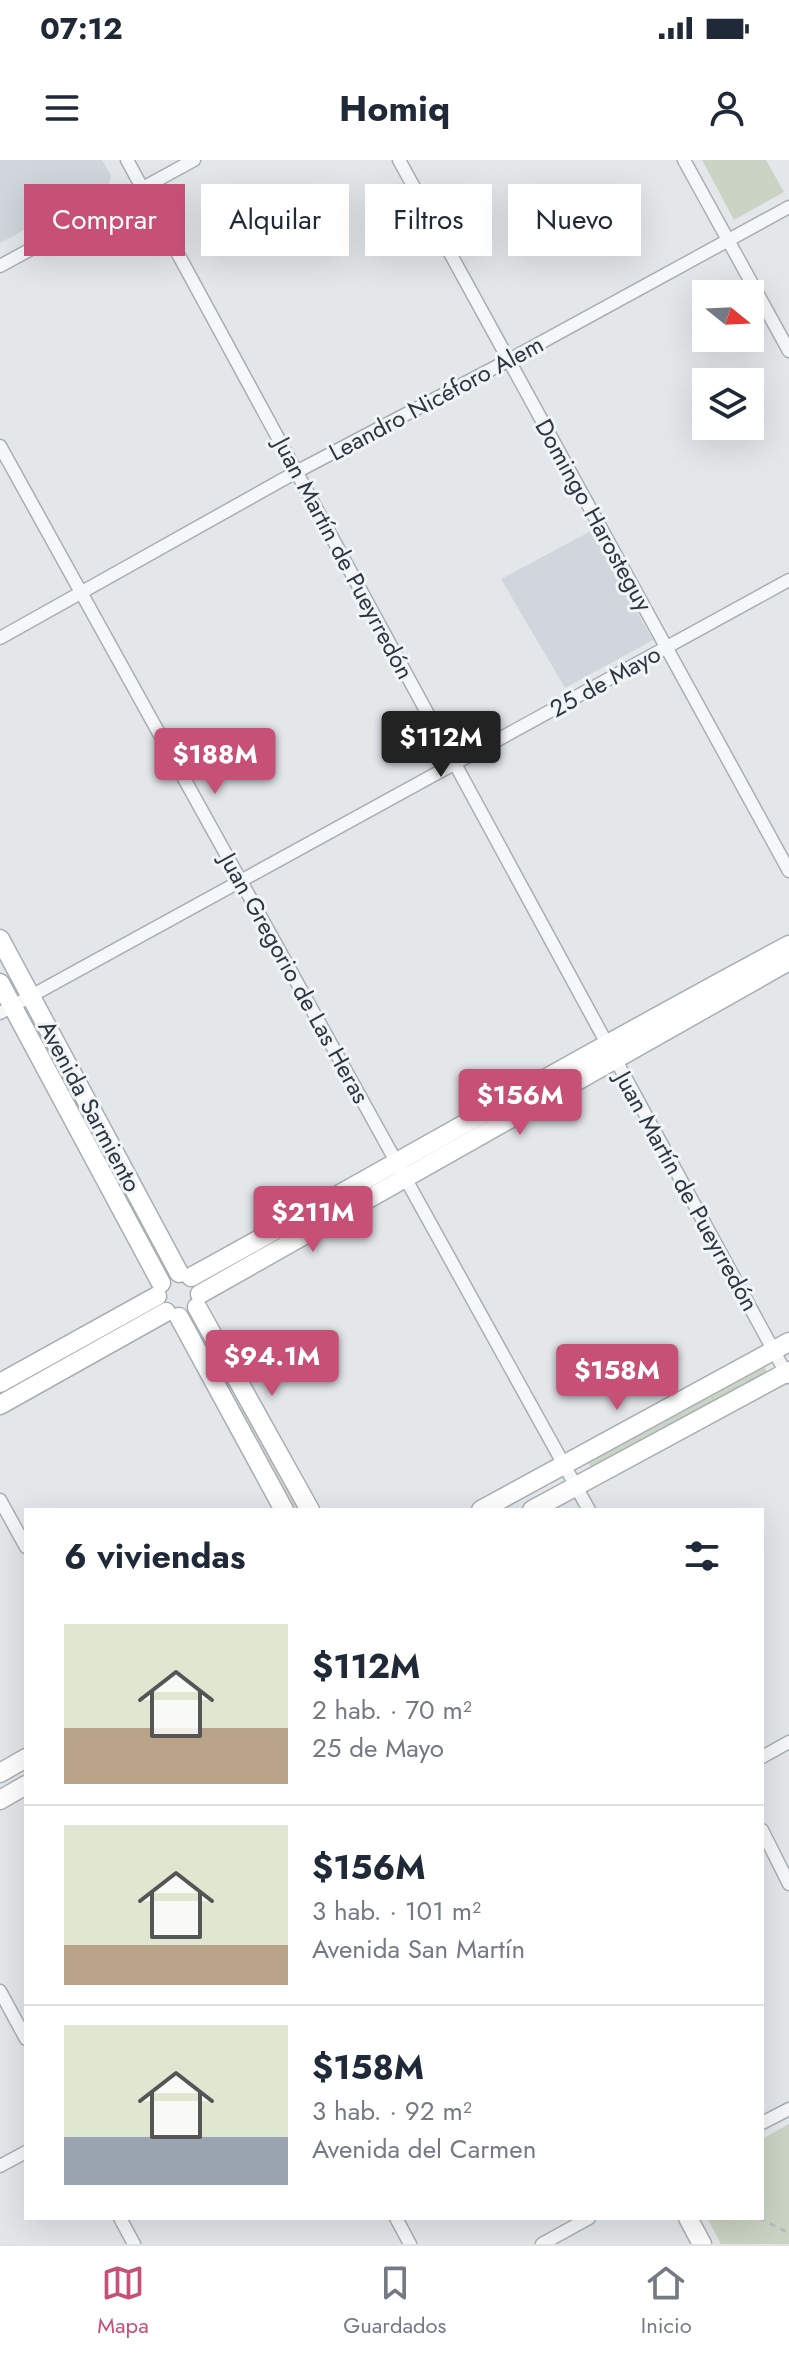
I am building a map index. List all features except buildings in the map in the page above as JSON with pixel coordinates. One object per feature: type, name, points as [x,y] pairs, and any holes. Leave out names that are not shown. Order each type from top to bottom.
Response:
[{"type":"main road","name":"Avenida Sarmiento","points":[[0,939],[309,1508]]},
{"type":"main road","points":[[192,1288],[401,1171],[789,945]]},
{"type":"main road","points":[[610,1050],[789,961]]},
{"type":"main road","name":"Avenida Sarmiento","points":[[0,983],[6,1010],[283,1508]]},
{"type":"main road","points":[[166,1302],[168,1276],[192,1288]]},
{"type":"main road","points":[[0,1383],[166,1302],[191,1313],[192,1288]]},
{"type":"main road","points":[[0,1405],[166,1302]]},
{"type":"main road","points":[[485,1508],[782,1346]]},
{"type":"main road","points":[[536,1508],[788,1374]]},
{"type":"main road","points":[[0,1773],[24,1759]]},
{"type":"main road","points":[[0,1800],[24,1786]]},
{"type":"main road","points":[[689,2220],[702,2244]]},
{"type":"street","name":"Juan Martín de Pueyrredón","points":[[127,160],[140,184]]},
{"type":"street","points":[[148,184],[194,160]]},
{"type":"street","name":"Domingo Harosteguy","points":[[399,160],[789,871]]},
{"type":"street","points":[[684,160],[789,351]]},
{"type":"street","name":"Leandro Nicéforo Alem","points":[[0,638],[298,471],[789,207]]},
{"type":"street","points":[[0,266],[24,253]]},
{"type":"street","name":"Juan Martín de Pueyrredón","points":[[180,256],[610,1050],[782,1346],[788,1374]]},
{"type":"street","name":"Juan Gregorio de Las Heras","points":[[0,446],[588,1508]]},
{"type":"street","name":"25 de Mayo","points":[[6,1010],[789,580]]},
{"type":"street","points":[[0,1500],[24,1543]]},
{"type":"street","points":[[764,1756],[789,1742]]},
{"type":"street","points":[[764,1834],[789,1884]]},
{"type":"street","points":[[0,1991],[24,2035]]},
{"type":"street","points":[[764,2122],[789,2109]]},
{"type":"street","points":[[0,2166],[24,2153]]},
{"type":"street","points":[[121,2220],[134,2244]]},
{"type":"street","points":[[397,2220],[410,2244]]},
{"type":"street","points":[[542,2244],[585,2220]]},
{"type":"path","points":[[763,2220],[789,2233]]},
{"type":"shaded area","points":[[0,160],[102,160],[111,175],[109,184],[24,184],[24,230],[0,243]]},
{"type":"shaded area","points":[[591,531],[653,640],[565,688],[501,579]]},
{"type":"green space","points":[[702,160],[766,160],[784,192],[734,220]]},
{"type":"green space","points":[[32,1016],[164,1259],[160,1261],[29,1019]]},
{"type":"green space","points":[[200,1325],[300,1508],[295,1508],[197,1327]]},
{"type":"green space","points":[[763,1365],[767,1372],[591,1468],[587,1461]]},
{"type":"green space","points":[[789,2124],[789,2244],[721,2244],[708,2220],[764,2220],[764,2138]]}]
